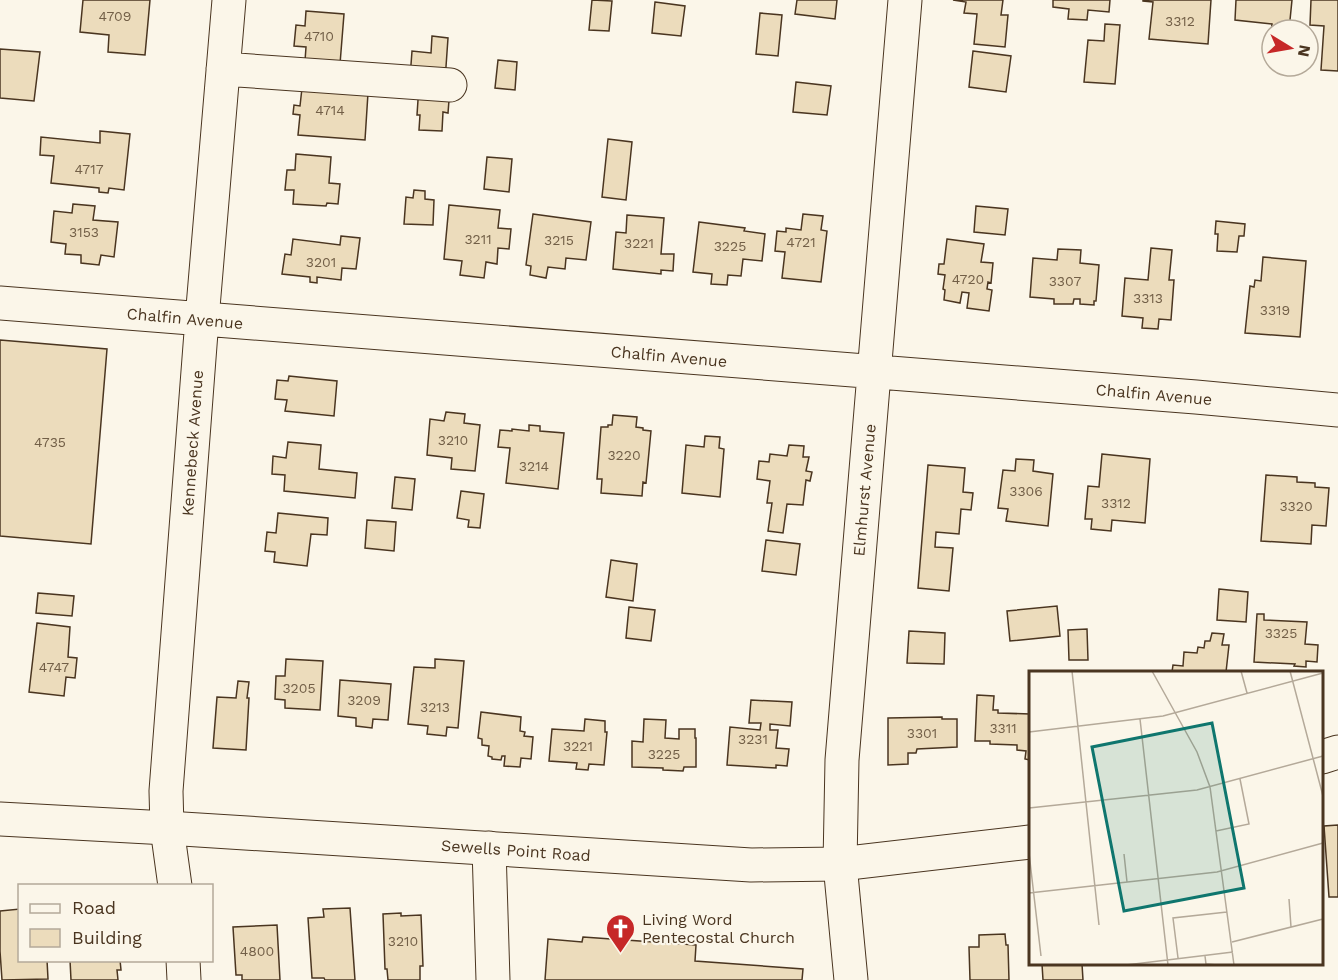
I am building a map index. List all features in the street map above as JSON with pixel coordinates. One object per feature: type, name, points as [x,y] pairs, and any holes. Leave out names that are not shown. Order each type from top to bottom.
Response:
[{"type":"street","name":"Kennebeck Avenue","points":[[175,884],[166,828],[166,782],[229,0]]},
{"type":"street","name":"Elmhurst Avenue","points":[[851,980],[840,864],[842,760],[905,0]]},
{"type":"street","points":[[223,69],[450,85]]},
{"type":"street","name":"Chalfin Avenue","points":[[0,303],[1338,410]]},
{"type":"street","points":[[1323,758],[1338,752]]},
{"type":"street","name":"Sewells Point Road","points":[[0,819],[750,865],[840,864],[1029,842]]},
{"type":"street","points":[[489,849],[493,980]]},
{"type":"street","points":[[183,962],[184,980]]},
{"type":"building","points":[[83,0],[150,0],[145,55],[108,52],[109,35],[80,32]]},
{"type":"building","points":[[592,0],[612,1],[609,31],[589,30]]},
{"type":"building","points":[[797,0],[837,0],[835,19],[795,14]]},
{"type":"building","points":[[953,0],[1003,0],[1001,15],[1008,15],[1005,47],[974,44],[977,14],[964,13],[966,2]]},
{"type":"building","points":[[1053,0],[1110,0],[1109,12],[1088,10],[1087,20],[1068,19],[1069,9],[1053,7]]},
{"type":"building","points":[[1143,0],[1211,0],[1208,44],[1149,39],[1153,2]]},
{"type":"building","points":[[1236,0],[1292,0],[1290,18],[1260,18],[1260,23],[1235,20]]},
{"type":"building","points":[[1311,0],[1338,0],[1338,71],[1321,70],[1324,26],[1320,26],[1320,18],[1310,18]]},
{"type":"building","points":[[655,2],[685,6],[681,36],[652,33]]},
{"type":"building","points":[[306,11],[344,14],[340,64],[305,61],[306,47],[294,46],[296,25],[305,26]]},
{"type":"building","points":[[760,13],[782,15],[778,56],[756,54]]},
{"type":"building","points":[[1105,24],[1120,25],[1115,84],[1084,82],[1088,40],[1104,41]]},
{"type":"building","points":[[432,36],[448,38],[445,81],[410,78],[412,51],[431,53]]},
{"type":"building","points":[[0,49],[40,52],[34,101],[0,98]]},
{"type":"building","points":[[973,51],[1011,56],[1006,92],[969,87]]},
{"type":"building","points":[[498,60],[517,62],[515,90],[495,88]]},
{"type":"building","points":[[796,82],[831,86],[827,115],[793,112]]},
{"type":"building","points":[[419,85],[450,87],[448,113],[443,112],[442,131],[419,130],[420,115],[417,115]]},
{"type":"building","points":[[302,88],[368,93],[365,140],[298,135],[300,115],[293,114],[294,105],[300,106]]},
{"type":"building","points":[[100,131],[130,134],[124,190],[109,188],[108,193],[99,192],[99,188],[51,183],[54,156],[40,155],[41,137],[100,143]]},
{"type":"building","points":[[608,139],[632,142],[626,200],[602,197]]},
{"type":"building","points":[[296,154],[331,157],[329,183],[340,184],[338,204],[327,203],[326,206],[293,204],[294,190],[285,190],[287,170],[295,170]]},
{"type":"building","points":[[487,157],[512,159],[509,192],[484,189]]},
{"type":"building","points":[[414,190],[425,191],[425,199],[434,200],[433,225],[404,224],[406,197],[413,198]]},
{"type":"building","points":[[73,204],[95,206],[93,220],[118,222],[114,257],[101,255],[99,265],[81,263],[81,255],[65,254],[66,244],[51,242],[54,211],[72,213]]},
{"type":"building","points":[[449,205],[500,210],[498,228],[511,229],[509,249],[498,248],[497,264],[486,262],[484,278],[460,275],[462,261],[444,259]]},
{"type":"building","points":[[976,206],[1008,209],[1005,235],[974,232]]},
{"type":"building","points":[[533,214],[591,222],[586,260],[566,258],[565,269],[548,267],[546,278],[530,275],[531,266],[526,265]]},
{"type":"building","points":[[803,214],[823,216],[821,230],[827,231],[821,282],[782,278],[785,252],[775,251],[777,231],[786,232],[786,228],[801,230]]},
{"type":"building","points":[[627,215],[664,218],[661,254],[674,254],[673,271],[661,270],[661,274],[613,269],[616,232],[626,233]]},
{"type":"building","points":[[1216,221],[1245,224],[1244,236],[1239,236],[1237,252],[1217,251]]},
{"type":"building","points":[[699,222],[745,228],[744,231],[765,234],[762,261],[743,259],[741,276],[728,275],[727,285],[711,284],[712,274],[693,272]]},
{"type":"building","points":[[341,236],[360,238],[356,269],[342,268],[341,280],[317,277],[317,283],[310,282],[310,277],[282,274],[285,254],[291,255],[293,239],[340,245]]},
{"type":"building","points":[[947,239],[984,244],[981,262],[993,263],[991,283],[988,282],[987,289],[992,290],[989,311],[967,308],[969,293],[962,292],[960,303],[944,300],[945,275],[938,274],[939,264],[944,264]]},
{"type":"building","points":[[1151,248],[1172,250],[1169,280],[1174,280],[1171,320],[1159,319],[1158,329],[1142,328],[1143,318],[1122,316],[1125,278],[1148,280]]},
{"type":"building","points":[[1058,249],[1081,250],[1080,263],[1099,265],[1094,305],[1080,304],[1080,299],[1074,299],[1073,304],[1054,304],[1054,299],[1030,297],[1033,258],[1057,260]]},
{"type":"building","points":[[1263,257],[1306,261],[1300,337],[1245,333],[1250,286],[1254,287],[1255,280],[1261,281]]},
{"type":"building","points":[[0,340],[107,349],[91,544],[0,536]]},
{"type":"building","points":[[289,376],[337,381],[334,416],[285,411],[287,400],[275,399],[277,380],[288,381]]},
{"type":"building","points":[[446,412],[465,414],[464,423],[480,425],[475,471],[451,469],[452,458],[427,455],[430,419],[444,421]]},
{"type":"building","points":[[613,415],[637,417],[636,427],[651,431],[646,483],[643,482],[642,496],[601,493],[602,479],[597,479],[601,427],[612,425]]},
{"type":"building","points":[[529,425],[540,426],[540,431],[564,433],[558,489],[506,483],[510,448],[498,447],[500,430],[529,431]]},
{"type":"building","points":[[705,436],[720,437],[719,448],[724,449],[720,497],[682,493],[686,445],[704,447]]},
{"type":"building","points":[[288,442],[321,445],[319,469],[357,473],[355,498],[284,491],[285,475],[272,474],[273,456],[286,458]]},
{"type":"building","points":[[789,445],[804,446],[803,457],[809,457],[806,471],[812,472],[810,481],[806,480],[803,505],[787,504],[783,533],[768,531],[772,503],[767,503],[770,481],[757,479],[759,461],[769,462],[770,454],[787,456]]},
{"type":"building","points":[[1102,454],[1150,459],[1145,523],[1112,520],[1111,531],[1091,529],[1092,519],[1085,519],[1088,486],[1099,487]]},
{"type":"building","points":[[1016,459],[1034,460],[1033,471],[1053,474],[1048,526],[1006,521],[1008,509],[998,508],[1003,470],[1015,471]]},
{"type":"building","points":[[928,465],[965,468],[963,492],[973,493],[971,510],[961,509],[959,534],[936,532],[935,547],[953,548],[949,591],[918,588]]},
{"type":"building","points":[[1266,475],[1297,477],[1297,482],[1315,483],[1315,487],[1329,488],[1326,526],[1312,525],[1311,544],[1261,541]]},
{"type":"building","points":[[395,477],[415,479],[412,510],[392,508]]},
{"type":"building","points":[[461,491],[484,494],[480,528],[468,527],[469,520],[457,518]]},
{"type":"building","points":[[278,513],[328,518],[327,535],[311,534],[307,566],[274,562],[275,552],[265,551],[267,532],[276,533]]},
{"type":"building","points":[[367,520],[396,522],[394,551],[365,548]]},
{"type":"building","points":[[766,540],[800,544],[796,575],[762,571]]},
{"type":"building","points":[[611,560],[637,564],[633,601],[606,597]]},
{"type":"building","points":[[1219,589],[1248,592],[1246,622],[1217,620]]},
{"type":"building","points":[[38,593],[74,596],[72,616],[36,613]]},
{"type":"building","points":[[1057,606],[1060,636],[1010,641],[1007,611]]},
{"type":"building","points":[[629,607],[655,610],[651,641],[626,638]]},
{"type":"building","points":[[1257,614],[1264,614],[1264,620],[1307,622],[1305,644],[1318,645],[1317,662],[1306,661],[1306,667],[1294,666],[1295,664],[1254,662]]},
{"type":"building","points":[[37,623],[70,627],[68,657],[77,658],[75,678],[66,677],[64,696],[29,692]]},
{"type":"building","points":[[1087,629],[1088,660],[1069,660],[1068,630]]},
{"type":"building","points":[[909,631],[945,633],[944,664],[907,663]]},
{"type":"building","points":[[1212,633],[1224,634],[1222,645],[1229,645],[1226,671],[1172,671],[1173,665],[1183,666],[1184,652],[1197,653],[1198,647],[1204,648],[1205,641],[1210,641]]},
{"type":"building","points":[[286,659],[323,661],[320,710],[285,708],[285,700],[275,699],[276,676],[285,676]]},
{"type":"building","points":[[435,659],[464,661],[458,728],[447,727],[446,736],[427,734],[428,726],[408,724],[414,667],[435,668]]},
{"type":"building","points":[[340,680],[391,684],[388,720],[373,719],[372,728],[356,726],[356,718],[338,716]]},
{"type":"building","points":[[238,681],[249,682],[246,750],[213,748],[217,697],[236,698]]},
{"type":"building","points":[[977,695],[994,696],[993,710],[998,710],[998,713],[1029,714],[1029,760],[1025,759],[1026,751],[1017,750],[1017,745],[975,741]]},
{"type":"building","points":[[751,700],[792,702],[790,726],[770,724],[770,730],[778,730],[776,748],[789,749],[787,766],[776,765],[776,768],[727,765],[730,727],[760,730],[761,723],[749,723]]},
{"type":"building","points":[[481,712],[521,717],[520,731],[525,732],[524,736],[533,737],[531,759],[521,758],[520,767],[504,766],[505,756],[502,756],[501,760],[488,756],[489,746],[482,745],[482,739],[478,738]]},
{"type":"building","points":[[942,717],[942,719],[957,719],[957,747],[917,749],[916,753],[908,753],[908,764],[888,765],[888,718]]},
{"type":"building","points":[[585,719],[605,721],[605,732],[607,732],[604,765],[589,764],[588,770],[576,769],[577,763],[549,761],[552,729],[584,731]]},
{"type":"building","points":[[644,719],[666,720],[665,738],[679,739],[679,729],[695,729],[696,767],[684,767],[683,771],[632,767],[632,741],[643,742]]},
{"type":"building","points":[[1338,825],[1338,897],[1329,897],[1324,826]]},
{"type":"building","points":[[350,908],[355,980],[312,978],[308,918],[324,917],[323,909]]},
{"type":"building","points":[[18,909],[18,962],[47,962],[48,979],[2,980],[0,911]]},
{"type":"building","points":[[401,913],[401,916],[421,915],[423,966],[420,966],[420,980],[388,980],[387,969],[385,969],[383,914]]},
{"type":"building","points":[[277,925],[280,980],[242,980],[242,975],[236,975],[233,927]]},
{"type":"building","points":[[1005,934],[1006,945],[1008,945],[1009,980],[970,980],[969,947],[979,947],[979,935]]},
{"type":"building","name":"Living Word Pentecostal Church","points":[[583,937],[696,945],[695,961],[803,969],[802,980],[545,980],[548,939],[582,942]]},
{"type":"building","points":[[70,962],[120,962],[121,970],[117,970],[118,980],[71,980]]},
{"type":"building","points":[[1042,965],[1082,965],[1083,980],[1043,980]]},
{"type":"place","name":"Living Word Pentecostal Church","points":[[621,954]]}]
